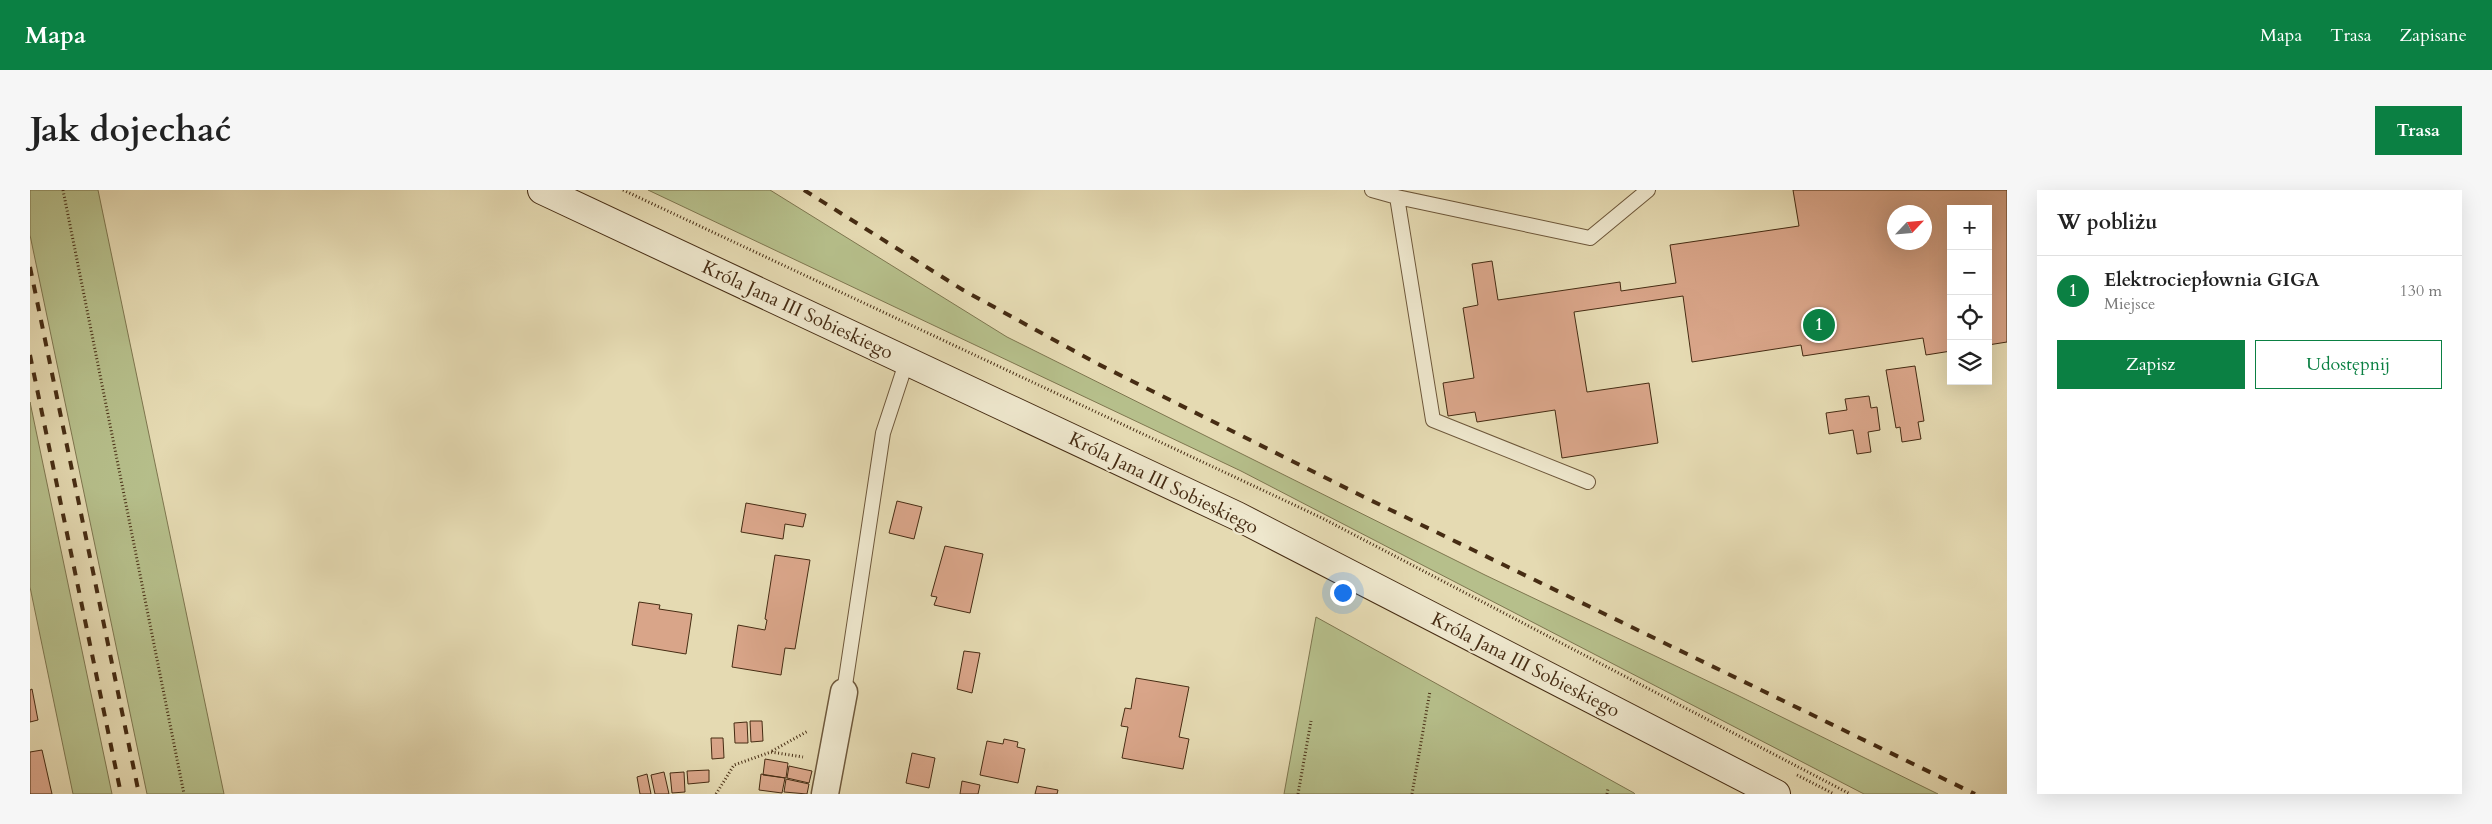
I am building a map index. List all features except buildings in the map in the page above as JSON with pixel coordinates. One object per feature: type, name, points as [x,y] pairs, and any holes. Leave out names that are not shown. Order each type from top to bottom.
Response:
[{"type":"main road","name":"Króla Jana III Sobieskiego","points":[[542,190],[1103,452],[1286,541],[1776,794]]},
{"type":"street","points":[[825,794],[841,703]]},
{"type":"lane","points":[[1372,190],[1590,238],[1648,190]]},
{"type":"lane","points":[[1397,197],[1433,420],[1588,482]]},
{"type":"lane","points":[[841,703],[883,433],[907,360]]},
{"type":"path","points":[[63,190],[184,794]]},
{"type":"path","points":[[1412,794],[1430,690]]},
{"type":"path","points":[[716,794],[734,765],[771,752],[841,703]]},
{"type":"path","points":[[1298,794],[1311,721]]},
{"type":"path","points":[[771,752],[802,756],[829,769]]},
{"type":"green space","points":[[30,190],[98,190],[224,794],[147,794],[30,235]]},
{"type":"green space","points":[[648,190],[770,190],[1007,337],[1485,575],[1737,695],[1938,794],[1864,794],[1241,471]]},
{"type":"green space","points":[[30,402],[112,794],[73,794],[30,587]]},
{"type":"green space","points":[[1316,617],[1634,793],[1635,794],[1284,794]]},
{"type":"railway","points":[[804,190],[963,290],[1098,364],[1362,496],[1975,794]]},
{"type":"railway","points":[[30,267],[139,794]]},
{"type":"railway","points":[[30,355],[121,794]]},
{"type":"place","name":"Elektrociepłownia GIGA","points":[[1819,325]]}]
